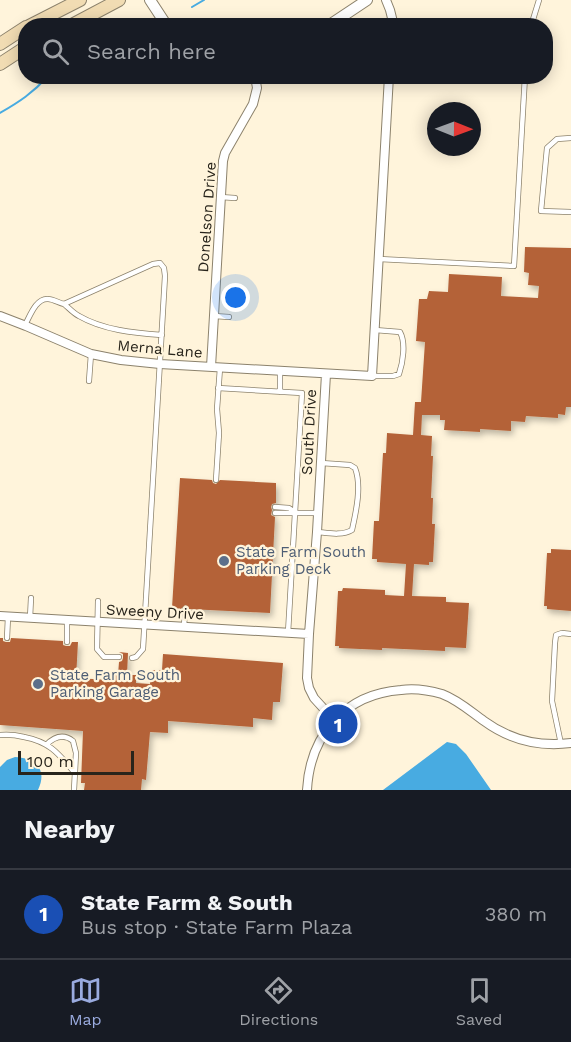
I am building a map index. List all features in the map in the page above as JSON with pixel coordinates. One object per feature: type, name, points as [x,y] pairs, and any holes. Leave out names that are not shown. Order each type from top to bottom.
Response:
[{"type":"main road","points":[[43,18],[80,0]]},
{"type":"main road","points":[[85,18],[118,0]]},
{"type":"main road","points":[[0,44],[18,32]]},
{"type":"main road","points":[[0,64],[18,52]]},
{"type":"street","points":[[150,0],[161,18]]},
{"type":"street","points":[[340,18],[367,0]]},
{"type":"street","points":[[386,0],[392,18]]},
{"type":"street","name":"Donelson Drive","points":[[215,368],[214,316],[223,160],[253,104],[256,84]]},
{"type":"street","points":[[372,376],[388,84]]},
{"type":"street","name":"Merna Lane","points":[[0,316],[91,354],[121,360],[326,374]]},
{"type":"street","name":"South Drive","points":[[334,720],[314,698],[309,688],[308,678],[326,374],[372,376]]},
{"type":"street","name":"Sweeny Drive","points":[[4,616],[309,634]]},
{"type":"street","points":[[307,790],[308,772],[314,753],[334,720],[358,701],[377,693],[423,690],[463,705],[486,723],[509,736],[535,744],[571,743]]},
{"type":"lane","points":[[533,18],[539,0]]},
{"type":"lane","points":[[379,259],[514,266],[525,84]]},
{"type":"lane","points":[[571,138],[557,139],[547,148],[542,211],[571,212]]},
{"type":"lane","points":[[220,197],[235,198]]},
{"type":"lane","points":[[64,304],[153,264],[160,263],[164,268],[144,625],[142,649],[136,657],[132,658]]},
{"type":"lane","points":[[25,326],[35,306],[48,299],[64,304],[77,315],[99,325],[162,335]]},
{"type":"lane","points":[[214,316],[229,317]]},
{"type":"lane","points":[[372,376],[399,374],[402,365],[403,338],[400,333],[375,330]]},
{"type":"lane","points":[[89,381],[91,354]]},
{"type":"lane","points":[[215,368],[219,433],[216,480]]},
{"type":"lane","points":[[280,371],[280,392]]},
{"type":"lane","points":[[218,388],[302,393],[288,633]]},
{"type":"lane","points":[[317,532],[340,534],[352,530],[357,497],[358,476],[355,468],[350,465],[321,463]]},
{"type":"lane","points":[[275,510],[288,514],[318,513]]},
{"type":"lane","points":[[30,618],[31,598]]},
{"type":"lane","points":[[98,601],[96,649],[104,657],[119,657]]},
{"type":"lane","points":[[184,627],[185,609]]},
{"type":"lane","points":[[4,616],[7,638]]},
{"type":"lane","points":[[67,642],[68,620]]},
{"type":"lane","points":[[561,744],[552,701],[555,644],[556,635],[571,634]]},
{"type":"lane","points":[[0,735],[9,734],[38,740],[57,752],[75,772]]},
{"type":"lane","points":[[46,745],[52,739],[61,736],[69,737],[73,741],[74,790]]},
{"type":"water","points":[[447,742],[456,744],[466,754],[491,790],[383,790]]},
{"type":"water","points":[[15,757],[34,762],[38,766],[41,783],[38,790],[0,790],[0,767],[7,760]]},
{"type":"building","points":[[525,247],[571,248],[571,407],[566,407],[565,415],[558,414],[558,418],[526,416],[525,422],[511,421],[511,431],[444,430],[445,420],[440,420],[440,415],[422,415],[421,435],[432,436],[431,498],[433,498],[432,524],[435,524],[433,562],[429,562],[429,565],[414,564],[412,596],[446,597],[446,602],[469,603],[466,648],[445,647],[445,651],[339,648],[335,646],[338,591],[342,591],[343,588],[385,590],[385,595],[404,596],[406,564],[377,562],[377,559],[372,559],[374,521],[379,521],[383,453],[386,453],[387,433],[413,435],[415,402],[421,402],[425,342],[416,341],[419,299],[427,299],[429,291],[448,292],[449,274],[502,277],[501,296],[538,298],[539,286],[528,285],[529,273],[524,272]]},
{"type":"building","name":"State Farm South Parking Deck","points":[[180,478],[212,480],[216,484],[220,480],[276,483],[276,503],[271,507],[271,515],[275,517],[270,613],[189,609],[185,605],[181,609],[172,608]]},
{"type":"building","points":[[551,549],[571,550],[571,611],[547,609],[547,606],[544,606],[547,553],[551,553]]},
{"type":"building","points":[[0,638],[6,642],[10,642],[11,638],[63,641],[63,645],[66,646],[70,646],[72,642],[78,642],[76,678],[109,680],[109,674],[118,675],[119,662],[123,658],[123,654],[119,652],[128,653],[127,675],[136,675],[136,683],[150,684],[151,670],[162,670],[163,654],[283,663],[280,702],[273,702],[272,720],[253,718],[253,727],[168,721],[168,733],[150,732],[146,780],[142,779],[141,790],[84,790],[85,783],[81,783],[83,731],[0,725]]},
{"type":"waterway","points":[[192,7],[204,0]]},
{"type":"waterway","points":[[0,113],[26,97],[40,84]]},
{"type":"place","name":"State Farm South Parking Deck","points":[[224,561]]},
{"type":"place","name":"State Farm South Parking Garage","points":[[38,684]]},
{"type":"place","name":"State Farm & South","points":[[338,724]]}]
